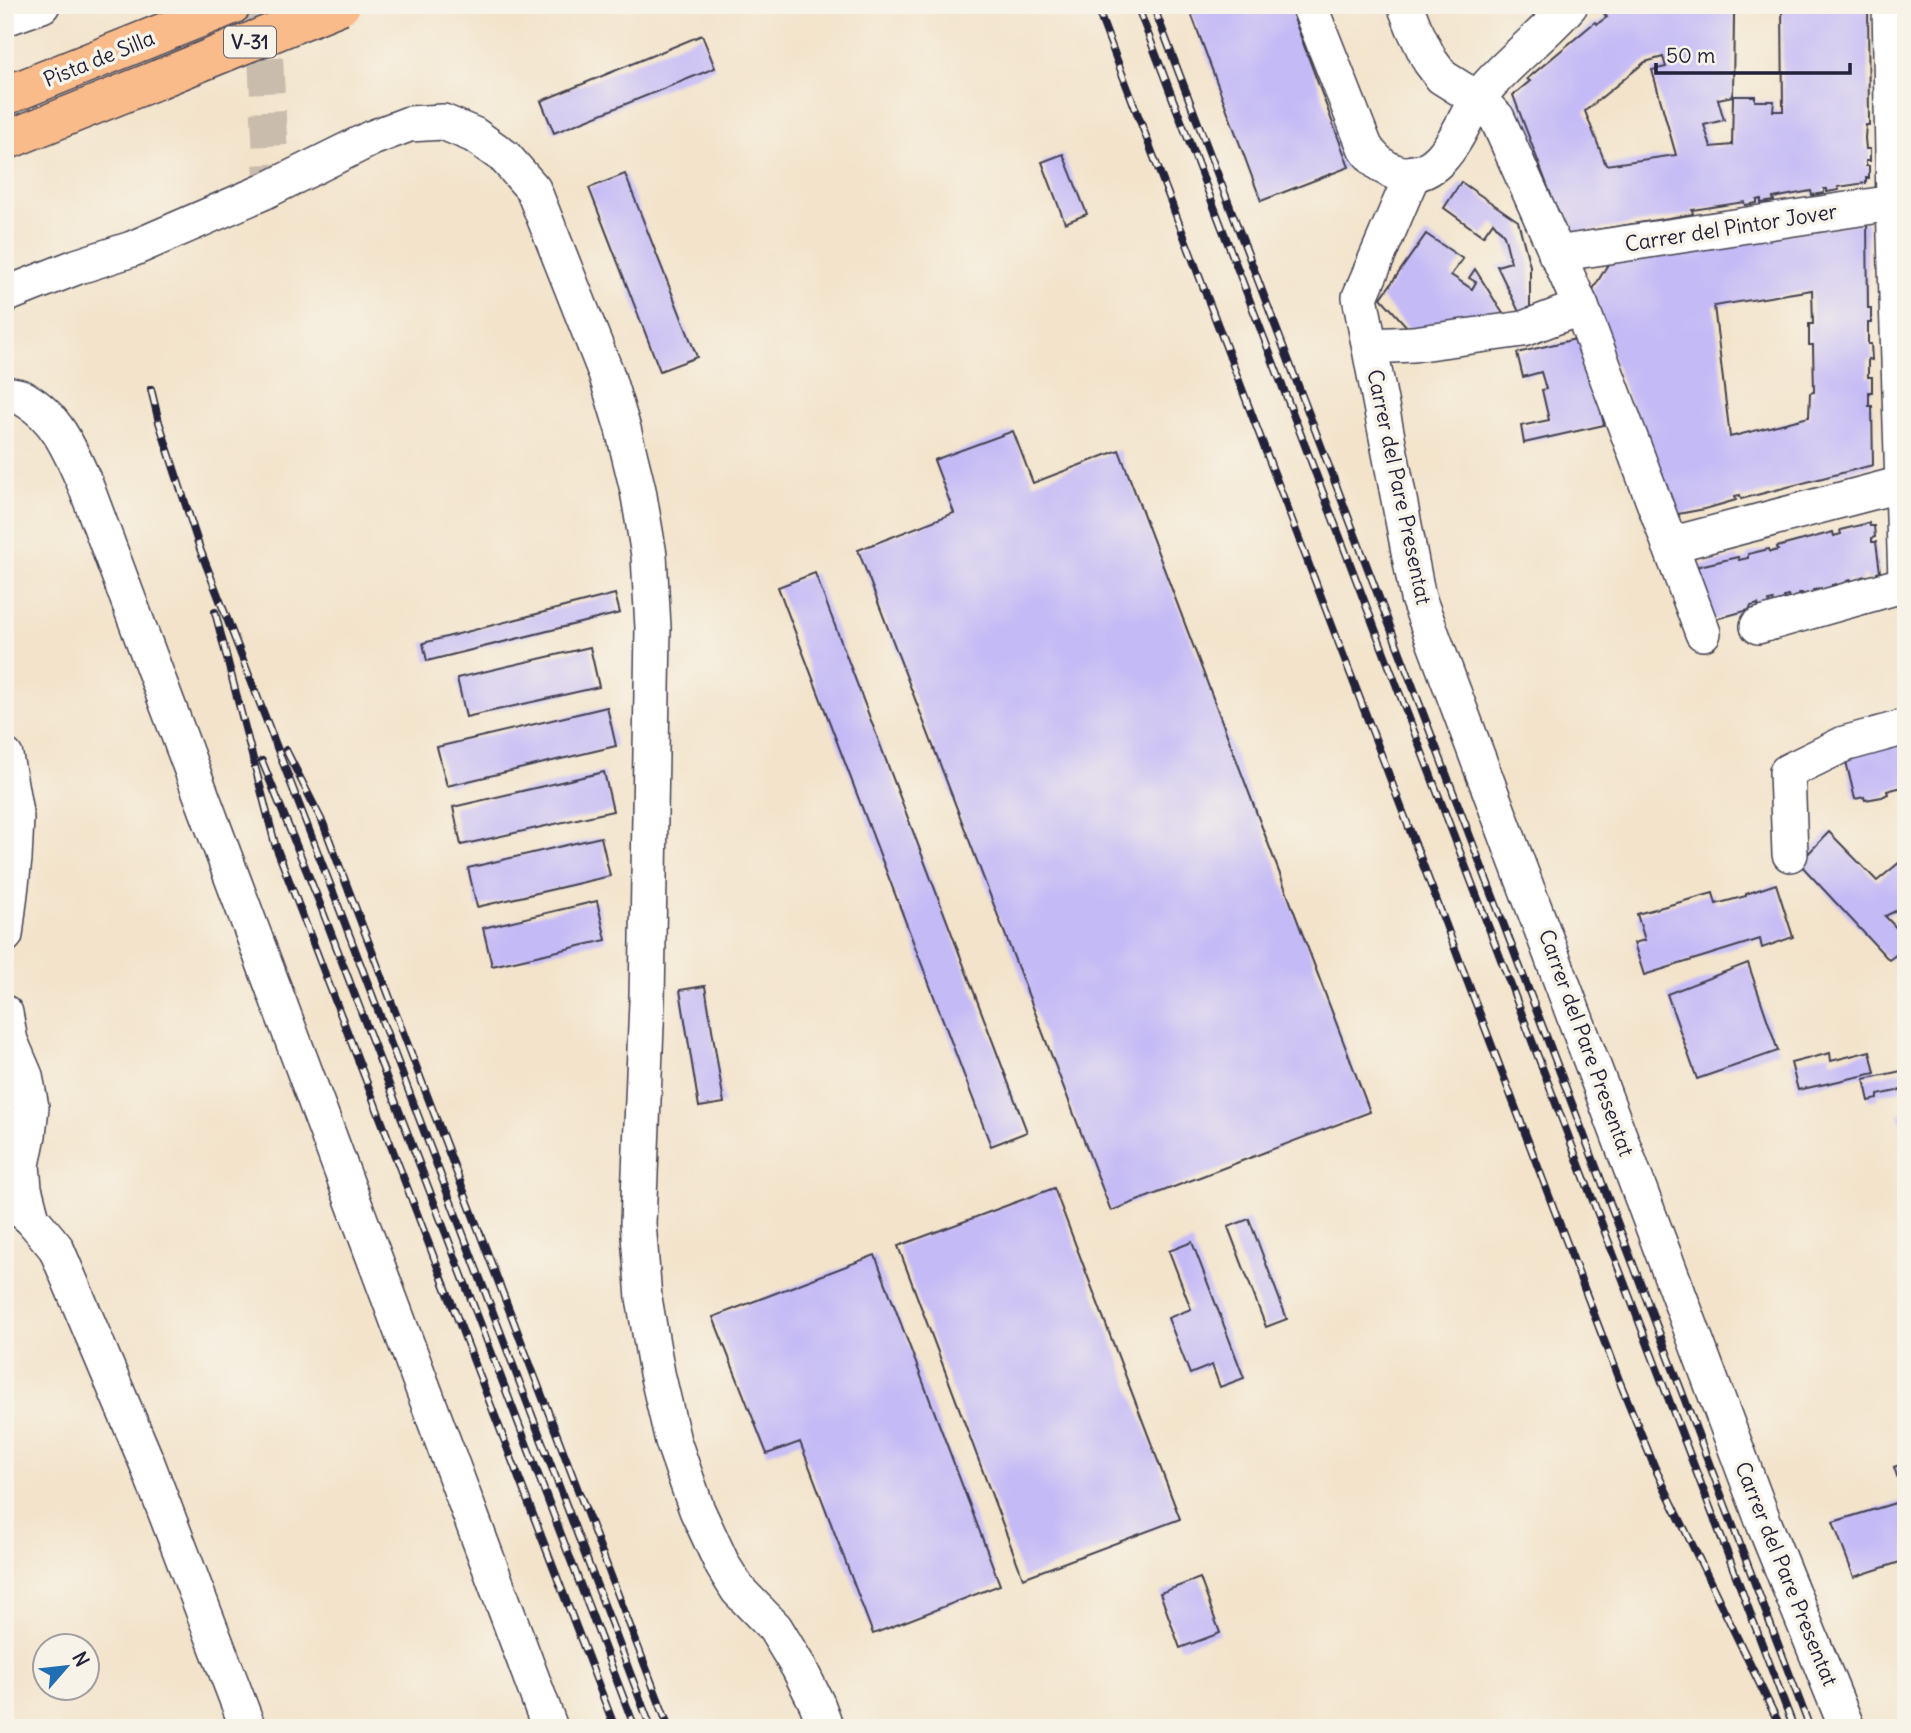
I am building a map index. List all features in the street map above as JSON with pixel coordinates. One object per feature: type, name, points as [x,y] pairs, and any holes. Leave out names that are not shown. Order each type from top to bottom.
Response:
[{"type":"highway","name":"Pista de Silla","points":[[5,96],[232,5]]},
{"type":"highway","name":"Pista de Silla","points":[[9,141],[341,5]]},
{"type":"highway","points":[[5,81],[143,41]]},
{"type":"street","points":[[5,18],[42,5]]},
{"type":"street","points":[[1309,5],[1365,146],[1371,156],[1390,170],[1402,174],[1426,170],[1446,154],[1477,99],[1505,67],[1570,5]]},
{"type":"street","points":[[1405,5],[1430,61],[1442,77],[1477,99],[1497,118],[1581,307],[1703,633]]},
{"type":"street","points":[[1758,626],[1906,582],[1900,202],[1890,5]]},
{"type":"street","points":[[5,295],[76,267],[132,249],[263,192],[372,138],[409,124],[443,122],[474,135],[505,157],[533,189],[606,373],[638,490],[649,555],[653,628],[647,1000],[638,1223],[644,1298],[657,1373],[673,1441],[697,1510],[723,1566],[738,1590],[775,1628],[799,1668],[826,1728]]},
{"type":"street","name":"Carrer del Pare Presentat","points":[[1413,173],[1360,297],[1418,598],[1765,1526],[1847,1728]]},
{"type":"street","name":"Carrer del Pintor Jover","points":[[1556,254],[1900,202]]},
{"type":"street","name":"Carrer del Pare Presentat","points":[[1370,346],[1413,344],[1523,329],[1581,307]]},
{"type":"street","points":[[5,394],[25,399],[48,418],[65,440],[85,484],[550,1728]]},
{"type":"street","points":[[1670,545],[1904,484]]},
{"type":"street","points":[[1790,854],[1787,772],[1844,744],[1906,727]]},
{"type":"street","points":[[5,756],[16,818],[5,935]]},
{"type":"street","points":[[5,1013],[10,1041],[25,1076],[31,1107],[17,1146],[32,1219]]},
{"type":"street","points":[[5,1196],[32,1219],[56,1248],[147,1463],[248,1728]]},
{"type":"building","points":[[1188,5],[1289,5],[1349,167],[1261,201]]},
{"type":"building","points":[[1609,5],[1755,5],[1734,14],[1733,96],[1755,96],[1755,101],[1774,101],[1773,111],[1783,111],[1782,5],[1868,5],[1869,125],[1866,125],[1865,138],[1866,149],[1870,149],[1870,161],[1866,161],[1869,178],[1866,178],[1866,183],[1838,187],[1839,190],[1827,192],[1827,189],[1824,189],[1824,193],[1812,195],[1811,191],[1773,198],[1774,201],[1761,203],[1761,199],[1757,200],[1757,203],[1745,205],[1744,202],[1692,210],[1693,214],[1566,235],[1513,95],[1530,81],[1527,79],[1595,22],[1597,24],[1607,17],[1602,11]],"holes":[[[1663,57],[1666,67],[1652,70],[1676,155],[1606,165],[1585,111],[1645,62]],[[1733,96],[1732,145],[1711,147],[1704,125],[1724,120],[1718,99]]]},
{"type":"building","points":[[702,35],[715,68],[554,133],[541,101]]},
{"type":"building","points":[[1063,154],[1087,214],[1065,223],[1042,162]]},
{"type":"building","points":[[625,174],[697,357],[660,371],[589,188]]},
{"type":"building","points":[[1461,182],[1518,221],[1530,266],[1530,309],[1520,314],[1497,266],[1511,262],[1504,235],[1493,222],[1483,236],[1444,208]]},
{"type":"building","points":[[1867,222],[1868,308],[1871,308],[1868,344],[1871,344],[1872,360],[1868,359],[1868,377],[1872,377],[1869,406],[1872,406],[1873,465],[1741,499],[1740,495],[1735,496],[1736,500],[1674,517],[1589,296],[1611,259]],"holes":[[[1812,290],[1813,324],[1809,324],[1809,345],[1813,345],[1814,392],[1810,393],[1809,417],[1730,437],[1714,306]]]},
{"type":"building","points":[[1426,234],[1463,259],[1451,275],[1472,289],[1476,282],[1469,278],[1475,269],[1507,320],[1416,337],[1381,298]]},
{"type":"building","points":[[1584,337],[1604,425],[1524,443],[1521,426],[1549,420],[1542,390],[1546,389],[1541,372],[1523,377],[1517,353]]},
{"type":"building","points":[[1013,431],[1033,483],[1119,450],[1370,1112],[1111,1211],[858,550],[954,513],[934,460]]},
{"type":"building","points":[[1869,523],[1874,526],[1875,537],[1872,542],[1876,542],[1880,572],[1877,577],[1867,580],[1866,576],[1862,577],[1863,581],[1847,581],[1848,585],[1837,588],[1836,584],[1832,585],[1833,588],[1822,591],[1821,588],[1814,590],[1815,593],[1803,596],[1799,593],[1800,597],[1789,600],[1788,596],[1784,597],[1785,601],[1774,604],[1773,600],[1769,601],[1770,605],[1759,608],[1758,604],[1751,606],[1749,610],[1712,620],[1695,567],[1738,557],[1739,560],[1748,558],[1748,554],[1769,549],[1770,552],[1778,550],[1777,547],[1833,532],[1834,536],[1841,534],[1840,530]]},
{"type":"building","points":[[815,573],[1027,1132],[991,1146],[778,587]]},
{"type":"building","points":[[615,594],[620,613],[427,661],[423,643]]},
{"type":"building","points":[[590,647],[599,687],[466,717],[457,678]]},
{"type":"building","points":[[607,707],[616,746],[447,786],[437,747]]},
{"type":"building","points":[[1906,738],[1906,786],[1887,791],[1888,794],[1882,797],[1855,799],[1844,753]]},
{"type":"building","points":[[604,772],[613,811],[461,845],[453,807]]},
{"type":"building","points":[[1829,832],[1877,881],[1906,857],[1906,906],[1885,916],[1906,938],[1906,956],[1899,959],[1897,954],[1889,960],[1799,863]]},
{"type":"building","points":[[601,837],[610,876],[477,907],[468,868]]},
{"type":"building","points":[[1776,884],[1793,937],[1762,948],[1760,939],[1644,975],[1634,943],[1645,940],[1637,914],[1713,893],[1716,904]]},
{"type":"building","points":[[597,901],[606,940],[492,966],[483,928]]},
{"type":"building","points":[[1748,963],[1778,1051],[1697,1079],[1667,994]]},
{"type":"building","points":[[705,986],[724,1103],[699,1107],[680,990]]},
{"type":"building","points":[[1870,1051],[1875,1073],[1798,1090],[1791,1063],[1830,1053],[1831,1061]]},
{"type":"building","points":[[1906,1070],[1906,1089],[1878,1095],[1878,1099],[1869,1101],[1864,1079]]},
{"type":"building","points":[[1906,1112],[1906,1138],[1905,1138],[1899,1114]]},
{"type":"building","points":[[1054,1188],[1180,1519],[1023,1578],[898,1246]]},
{"type":"building","points":[[1249,1219],[1287,1319],[1266,1327],[1228,1227]]},
{"type":"building","points":[[1192,1242],[1244,1378],[1220,1387],[1212,1365],[1190,1374],[1168,1318],[1191,1309],[1169,1251]]},
{"type":"building","points":[[875,1255],[1000,1585],[873,1634],[800,1442],[767,1454],[713,1317]]},
{"type":"building","points":[[1906,1463],[1906,1560],[1854,1577],[1833,1522],[1905,1500],[1894,1467]]},
{"type":"building","points":[[1200,1578],[1220,1633],[1180,1648],[1160,1593]]},
{"type":"tunnel","points":[[263,5],[272,188]]},
{"type":"railway","points":[[1096,5],[1619,1380],[1655,1468],[1781,1728]]},
{"type":"railway","points":[[1137,5],[1794,1728]]},
{"type":"railway","points":[[1153,5],[1810,1728]]},
{"type":"railway","points":[[151,389],[200,549],[651,1728]]},
{"type":"railway","points":[[215,612],[275,844],[615,1728]]},
{"type":"railway","points":[[286,750],[323,823],[669,1728]]},
{"type":"railway","points":[[262,761],[318,899],[635,1728]]}]
